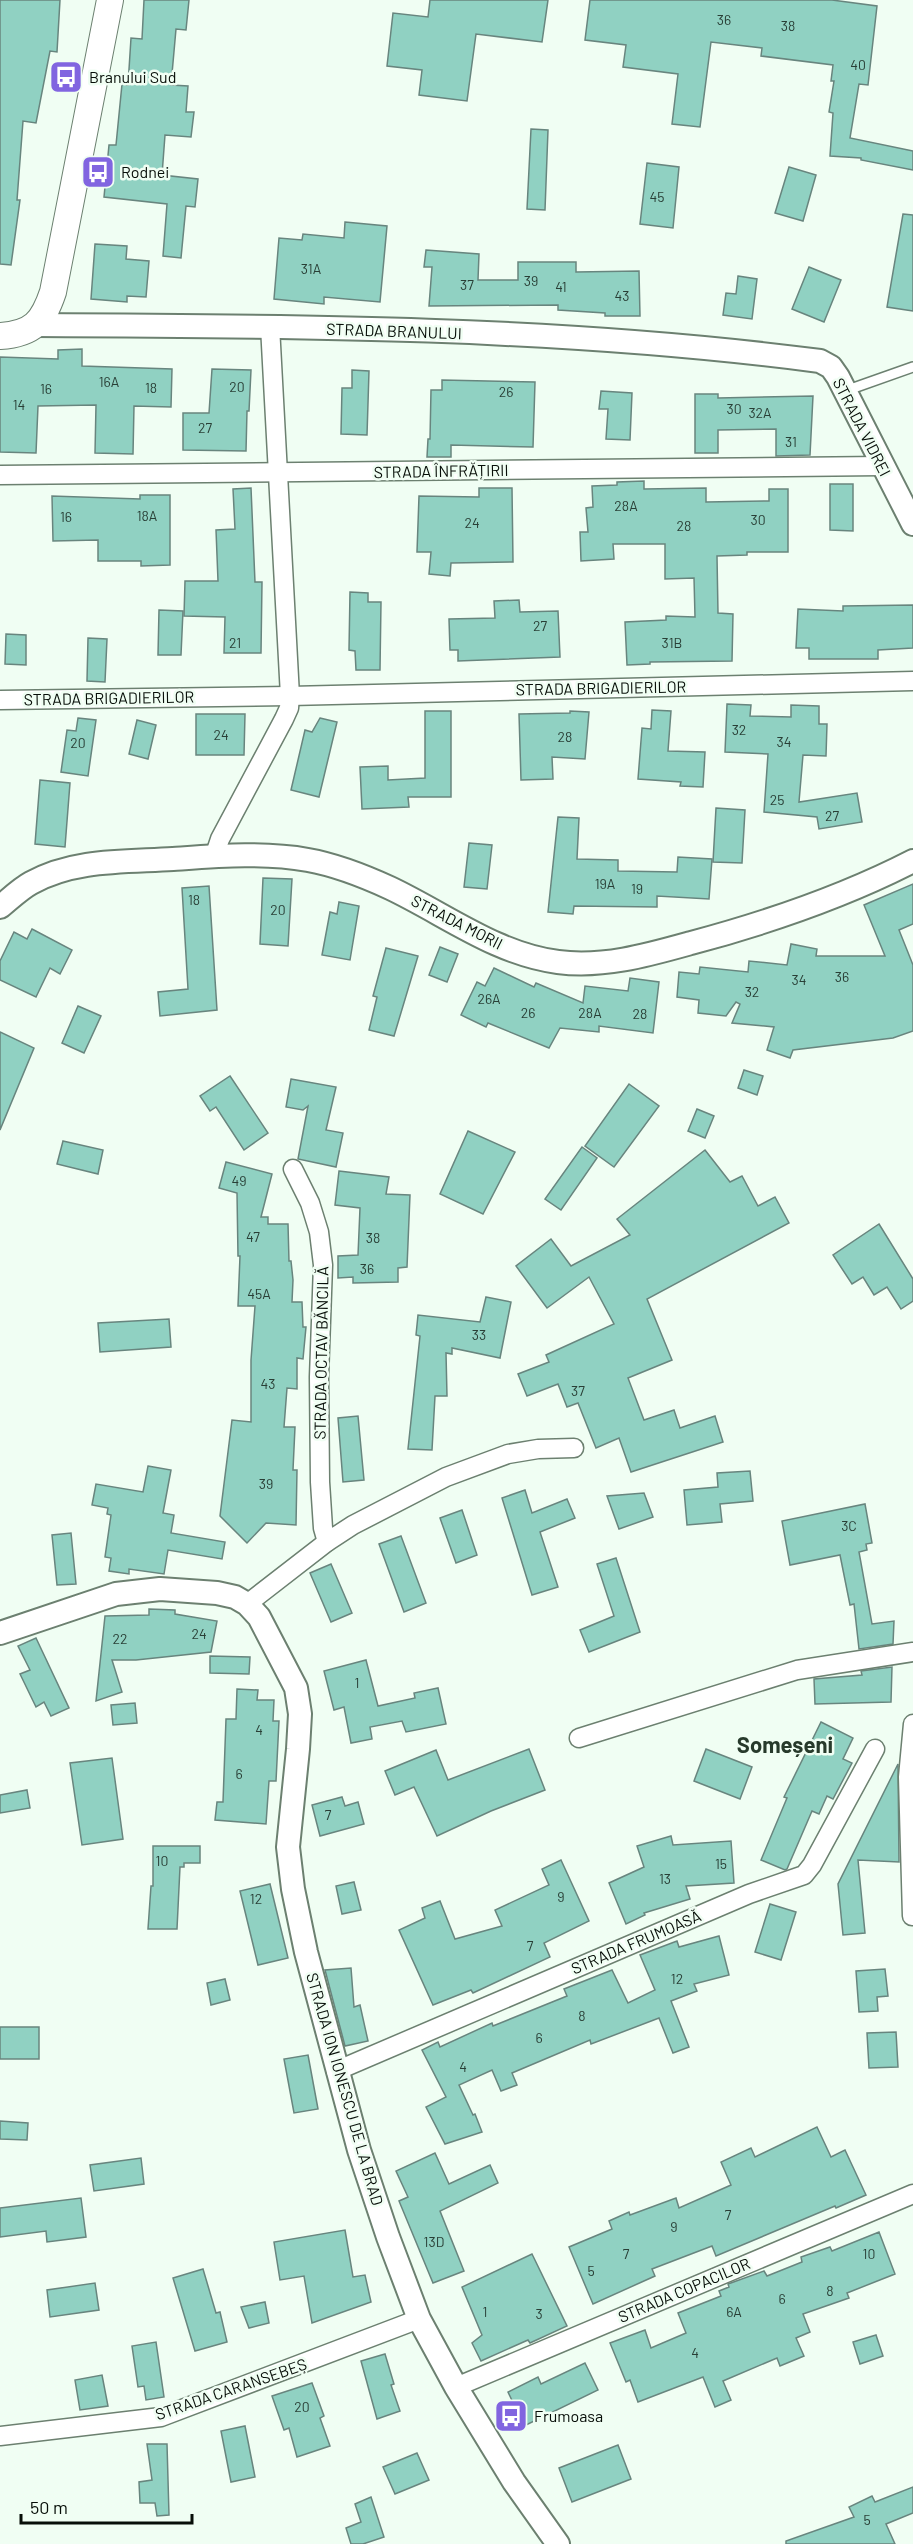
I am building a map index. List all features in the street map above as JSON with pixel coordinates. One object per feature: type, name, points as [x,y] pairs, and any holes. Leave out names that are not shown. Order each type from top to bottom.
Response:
[{"type":"main road","points":[[35,325],[47,310],[53,292],[110,0]]},
{"type":"main road","name":"STRADA BRANULUI","points":[[0,336],[20,334],[35,325]]},
{"type":"street","name":"STRADA BRANULUI","points":[[35,325],[270,326],[542,336],[790,357]]},
{"type":"street","points":[[214,857],[220,839],[289,708],[270,326]]},
{"type":"street","name":"STRADA VIDREI","points":[[790,357],[820,361],[831,367],[913,524]]},
{"type":"street","name":"STRADA ÎNFRĂȚIRII","points":[[0,475],[882,466]]},
{"type":"street","name":"STRADA BRIGADIERILOR","points":[[0,700],[290,696],[913,681]]},
{"type":"street","name":"STRADA MORII","points":[[0,907],[31,883],[70,869],[104,861],[261,856],[307,860],[347,870],[390,888],[481,937],[523,954],[556,962],[588,964],[656,952],[742,929],[821,901],[913,861]]},
{"type":"street","name":"STRADA OCTAV BĂNCILĂ","points":[[293,1169],[310,1203],[319,1232],[323,1265],[319,1377],[320,1482],[323,1528],[327,1542]]},
{"type":"street","points":[[0,1633],[89,1601],[139,1591],[160,1589],[217,1593],[235,1597],[247,1604],[327,1542],[353,1525],[435,1483],[508,1454],[538,1449],[574,1449]]},
{"type":"street","name":"STRADA ION IONESCU DE LA BRAD","points":[[247,1604],[259,1617],[296,1688],[300,1714],[288,1847],[293,1889],[306,1952],[336,2071],[388,2237],[419,2319],[456,2387],[514,2482],[558,2544]]},
{"type":"street","points":[[579,1738],[797,1670],[913,1652]]},
{"type":"street","points":[[912,1916],[908,1777],[913,1724]]},
{"type":"street","name":"STRADA FRUMOASĂ","points":[[336,2071],[749,1894],[804,1875],[827,1840],[875,1749]]},
{"type":"street","name":"STRADA COPACILOR","points":[[456,2387],[913,2194]]},
{"type":"street","name":"STRADA CARANSEBEȘ","points":[[0,2436],[161,2417],[419,2319]]},
{"type":"lane","points":[[844,391],[913,367]]},
{"type":"building","points":[[0,0],[60,0],[57,52],[50,51],[36,123],[23,121],[17,200],[20,200],[11,265],[0,264]]},
{"type":"building","points":[[144,0],[189,0],[186,30],[176,29],[171,85],[188,86],[186,112],[194,112],[191,137],[165,135],[162,175],[198,179],[195,207],[186,206],[181,258],[163,256],[167,204],[104,197],[109,145],[116,145],[122,84],[128,85],[131,38],[142,39]]},
{"type":"building","points":[[430,0],[548,0],[542,42],[476,34],[467,101],[419,95],[422,70],[387,66],[393,13],[428,17]]},
{"type":"building","points":[[590,0],[832,0],[877,6],[868,85],[859,84],[850,138],[913,151],[913,170],[861,160],[861,158],[830,156],[833,113],[829,112],[834,81],[831,81],[833,65],[761,56],[762,48],[711,42],[700,127],[672,124],[678,74],[623,67],[626,45],[585,40]]},
{"type":"building","points":[[531,129],[548,130],[545,210],[527,209]]},
{"type":"building","points":[[647,163],[679,167],[673,228],[640,224]]},
{"type":"building","points":[[789,167],[816,175],[803,221],[775,213]]},
{"type":"building","points":[[903,214],[913,215],[913,311],[887,307]]},
{"type":"building","points":[[345,222],[387,226],[380,302],[324,297],[324,304],[274,299],[279,238],[302,240],[303,234],[344,238]]},
{"type":"building","points":[[95,244],[127,246],[126,259],[149,261],[146,297],[127,296],[127,302],[91,299]]},
{"type":"building","points":[[426,250],[479,254],[478,280],[518,280],[518,262],[576,262],[576,272],[639,271],[640,316],[605,316],[605,313],[558,310],[558,305],[429,306],[432,267],[424,267]]},
{"type":"building","points":[[809,267],[841,280],[824,322],[792,309]]},
{"type":"building","points":[[738,276],[757,279],[752,319],[723,315],[726,293],[736,294]]},
{"type":"building","points":[[82,349],[82,366],[172,369],[171,407],[134,406],[133,454],[95,453],[96,405],[38,406],[36,453],[0,452],[0,357],[58,359],[58,350]]},
{"type":"building","points":[[212,369],[251,370],[246,451],[183,450],[183,413],[209,413]]},
{"type":"building","points":[[352,370],[369,371],[367,435],[341,434],[342,388],[352,388]]},
{"type":"building","points":[[442,380],[535,382],[533,447],[451,445],[451,457],[427,457],[428,439],[430,439],[431,390],[442,390]]},
{"type":"building","points":[[601,391],[632,393],[630,440],[606,439],[608,409],[599,409]]},
{"type":"building","points":[[695,394],[718,394],[718,398],[813,396],[810,455],[776,456],[776,429],[718,430],[718,453],[695,453]]},
{"type":"building","points":[[644,481],[644,489],[706,488],[706,502],[769,501],[769,489],[788,489],[788,552],[747,552],[747,555],[717,556],[718,613],[733,614],[732,661],[650,662],[650,664],[627,665],[625,622],[666,620],[666,616],[695,617],[694,578],[665,579],[665,544],[613,544],[614,559],[581,561],[580,532],[588,532],[586,508],[593,507],[592,486]]},
{"type":"building","points":[[830,484],[853,484],[853,531],[830,530]]},
{"type":"building","points":[[251,488],[255,582],[262,582],[261,653],[224,653],[225,617],[184,616],[185,581],[218,581],[216,530],[235,529],[233,489]]},
{"type":"building","points":[[479,488],[512,488],[513,562],[451,563],[450,576],[429,574],[431,552],[417,552],[419,496],[479,497]]},
{"type":"building","points":[[140,495],[170,495],[170,565],[141,566],[141,561],[98,561],[98,540],[53,541],[52,496],[140,499]]},
{"type":"building","points":[[350,592],[368,593],[368,602],[381,602],[380,670],[356,670],[355,651],[349,650]]},
{"type":"building","points":[[519,600],[520,612],[558,611],[560,657],[458,661],[458,650],[450,650],[449,619],[495,618],[494,601]]},
{"type":"building","points":[[913,605],[913,648],[878,650],[878,659],[809,659],[809,648],[796,648],[798,609],[843,611],[843,606]]},
{"type":"building","points":[[159,610],[183,611],[181,655],[158,655]]},
{"type":"building","points":[[6,634],[26,635],[26,665],[5,664]]},
{"type":"building","points":[[88,638],[107,639],[105,682],[87,681]]},
{"type":"building","points":[[727,704],[751,705],[750,716],[791,717],[791,705],[819,706],[819,724],[827,724],[826,756],[803,755],[799,802],[857,793],[862,822],[819,829],[817,817],[764,812],[768,754],[725,752]]},
{"type":"building","points":[[652,710],[671,711],[668,751],[705,752],[703,787],[680,786],[681,782],[638,779],[642,728],[651,729]]},
{"type":"building","points":[[425,711],[451,711],[451,797],[408,797],[409,807],[362,809],[360,767],[388,766],[388,780],[425,778]]},
{"type":"building","points":[[570,711],[589,712],[585,759],[552,757],[553,779],[521,780],[519,714],[570,713]]},
{"type":"building","points":[[196,714],[245,714],[244,755],[196,755]]},
{"type":"building","points":[[78,718],[96,720],[88,776],[61,772],[67,730],[76,731]]},
{"type":"building","points":[[320,718],[337,722],[319,797],[291,790],[305,730],[312,732]]},
{"type":"building","points":[[137,720],[156,725],[148,759],[129,754]]},
{"type":"building","points":[[40,780],[70,783],[65,847],[35,844]]},
{"type":"building","points":[[716,808],[745,810],[742,863],[713,862]]},
{"type":"building","points":[[558,817],[579,818],[577,859],[618,860],[618,871],[677,872],[678,857],[712,859],[709,899],[657,896],[657,907],[574,906],[573,914],[548,912]]},
{"type":"building","points":[[469,843],[492,845],[487,889],[464,887]]},
{"type":"building","points":[[263,878],[292,879],[288,946],[260,944]]},
{"type":"building","points":[[913,884],[913,924],[899,930],[913,965],[913,1031],[893,1038],[793,1050],[790,1058],[767,1050],[774,1027],[732,1023],[740,1004],[736,1002],[726,1016],[698,1013],[699,1000],[677,997],[679,972],[699,974],[700,967],[748,972],[749,961],[787,965],[791,944],[817,949],[816,956],[885,956],[864,905]]},
{"type":"building","points":[[209,886],[217,1010],[160,1016],[158,992],[188,989],[182,888]]},
{"type":"building","points":[[339,902],[359,906],[350,960],[322,955],[330,912],[337,914]]},
{"type":"building","points":[[32,929],[72,950],[60,974],[50,968],[36,997],[0,980],[0,961],[14,932],[27,939]]},
{"type":"building","points":[[440,947],[458,954],[447,982],[429,975]]},
{"type":"building","points":[[386,948],[418,956],[394,1036],[369,1030],[377,997],[373,996]]},
{"type":"building","points":[[494,968],[534,987],[536,983],[583,1003],[585,986],[628,991],[630,978],[659,982],[653,1033],[599,1026],[599,1032],[560,1028],[549,1048],[488,1023],[486,1027],[461,1015],[477,982],[485,986]]},
{"type":"building","points":[[78,1006],[101,1016],[84,1053],[62,1043]]},
{"type":"building","points":[[0,1032],[34,1048],[0,1130]]},
{"type":"building","points":[[744,1070],[763,1076],[757,1095],[738,1088]]},
{"type":"building","points":[[230,1076],[268,1133],[244,1150],[216,1107],[210,1111],[200,1096]]},
{"type":"building","points":[[291,1079],[336,1087],[326,1130],[343,1133],[336,1167],[298,1159],[308,1106],[303,1110],[286,1107]]},
{"type":"building","points":[[629,1084],[659,1106],[614,1167],[585,1146]]},
{"type":"building","points":[[697,1109],[714,1116],[705,1138],[688,1131]]},
{"type":"building","points":[[468,1131],[515,1152],[483,1214],[440,1194]]},
{"type":"building","points":[[63,1141],[103,1150],[98,1174],[57,1164]]},
{"type":"building","points":[[582,1147],[597,1158],[561,1210],[545,1199]]},
{"type":"building","points":[[705,1150],[730,1182],[742,1176],[758,1206],[775,1197],[789,1223],[647,1299],[672,1360],[628,1378],[644,1420],[674,1410],[680,1428],[715,1416],[723,1442],[631,1472],[619,1438],[596,1448],[578,1403],[567,1407],[558,1384],[527,1396],[518,1374],[549,1362],[546,1355],[614,1324],[589,1277],[547,1308],[516,1266],[551,1239],[571,1266],[630,1235],[617,1219]]},
{"type":"building","points":[[226,1162],[272,1174],[261,1217],[268,1217],[268,1224],[288,1224],[289,1261],[291,1261],[293,1280],[292,1302],[302,1302],[303,1327],[306,1327],[303,1359],[297,1358],[297,1389],[287,1388],[284,1427],[295,1427],[293,1470],[297,1470],[296,1525],[266,1523],[247,1543],[220,1516],[232,1420],[251,1422],[251,1360],[255,1306],[238,1306],[240,1256],[238,1256],[237,1193],[219,1188]]},
{"type":"building","points":[[339,1171],[389,1177],[386,1194],[410,1195],[407,1267],[398,1268],[398,1282],[353,1283],[353,1277],[338,1278],[338,1256],[358,1255],[360,1208],[335,1205]]},
{"type":"building","points":[[879,1224],[913,1279],[913,1301],[901,1309],[887,1287],[874,1295],[863,1277],[852,1284],[833,1255]]},
{"type":"building","points":[[486,1297],[511,1302],[500,1358],[452,1348],[452,1354],[446,1353],[447,1396],[435,1396],[432,1450],[408,1449],[420,1336],[416,1335],[418,1315],[480,1322]]},
{"type":"building","points":[[169,1319],[171,1347],[100,1352],[98,1323]]},
{"type":"building","points":[[358,1416],[364,1480],[343,1482],[338,1418]]},
{"type":"building","points":[[148,1466],[171,1470],[163,1513],[174,1515],[171,1533],[225,1542],[222,1559],[168,1550],[164,1574],[129,1569],[129,1574],[109,1571],[111,1558],[105,1557],[111,1515],[107,1514],[108,1508],[92,1505],[96,1484],[143,1492]]},
{"type":"building","points":[[750,1471],[753,1501],[720,1504],[722,1522],[687,1525],[684,1490],[718,1487],[717,1473]]},
{"type":"building","points":[[525,1490],[532,1513],[567,1499],[575,1518],[540,1532],[558,1587],[532,1595],[502,1498]]},
{"type":"building","points":[[644,1493],[653,1517],[619,1529],[607,1496]]},
{"type":"building","points":[[865,1504],[872,1543],[866,1544],[867,1550],[859,1552],[872,1624],[894,1621],[893,1644],[859,1649],[854,1604],[850,1605],[840,1555],[790,1565],[782,1521]]},
{"type":"building","points":[[462,1510],[477,1555],[456,1563],[440,1518]]},
{"type":"building","points":[[71,1533],[76,1584],[57,1585],[52,1535]]},
{"type":"building","points":[[401,1536],[426,1603],[404,1612],[379,1544]]},
{"type":"building","points":[[616,1558],[640,1632],[589,1652],[580,1630],[614,1616],[597,1564]]},
{"type":"building","points":[[331,1564],[352,1613],[331,1622],[310,1573]]},
{"type":"building","points":[[149,1609],[175,1610],[175,1614],[217,1621],[211,1652],[136,1660],[112,1660],[122,1692],[96,1701],[105,1616],[149,1615]]},
{"type":"building","points":[[36,1638],[69,1708],[51,1716],[44,1702],[36,1707],[20,1674],[30,1670],[18,1646]]},
{"type":"building","points":[[210,1656],[250,1657],[249,1674],[210,1673]]},
{"type":"building","points":[[366,1660],[378,1706],[415,1698],[414,1693],[438,1688],[446,1724],[406,1732],[402,1721],[370,1727],[372,1739],[351,1743],[344,1707],[334,1710],[324,1671]]},
{"type":"building","points":[[892,1667],[891,1702],[815,1704],[814,1679],[862,1675],[861,1671]]},
{"type":"building","points":[[237,1689],[258,1690],[257,1700],[274,1700],[273,1721],[279,1721],[276,1781],[269,1781],[266,1824],[215,1820],[217,1802],[223,1802],[226,1719],[236,1719]]},
{"type":"building","points":[[135,1703],[137,1723],[113,1725],[111,1705]]},
{"type":"building","points":[[821,1722],[853,1738],[843,1759],[852,1763],[833,1799],[827,1796],[819,1814],[812,1811],[785,1870],[761,1860],[787,1798],[784,1797]]},
{"type":"building","points":[[529,1749],[545,1790],[491,1811],[437,1836],[414,1787],[395,1795],[385,1771],[436,1750],[448,1780]]},
{"type":"building","points":[[706,1749],[752,1767],[740,1799],[694,1781]]},
{"type":"building","points":[[112,1758],[123,1839],[82,1845],[70,1763]]},
{"type":"building","points":[[898,1764],[899,1862],[858,1860],[865,1933],[843,1935],[838,1884]]},
{"type":"building","points":[[27,1790],[30,1808],[0,1813],[0,1795]]},
{"type":"building","points":[[342,1797],[345,1806],[358,1802],[364,1824],[320,1836],[312,1805]]},
{"type":"building","points":[[671,1836],[673,1845],[731,1841],[734,1883],[686,1886],[690,1899],[644,1913],[645,1915],[626,1924],[609,1883],[644,1867],[637,1846]]},
{"type":"building","points":[[153,1846],[200,1846],[200,1863],[184,1863],[184,1867],[180,1867],[177,1929],[148,1929],[151,1886],[153,1886]]},
{"type":"building","points":[[561,1860],[589,1921],[544,1943],[550,1957],[473,1993],[471,1990],[433,2005],[399,1930],[425,1918],[422,1908],[440,1901],[455,1939],[502,1926],[495,1910],[549,1885],[542,1869]]},
{"type":"building","points":[[354,1882],[361,1910],[342,1914],[336,1886]]},
{"type":"building","points":[[270,1884],[288,1958],[258,1965],[240,1891]]},
{"type":"building","points":[[770,1904],[796,1912],[781,1960],[755,1952]]},
{"type":"building","points":[[719,1936],[729,1975],[694,1984],[697,1991],[671,2001],[689,2047],[673,2053],[659,2018],[591,2044],[590,2040],[512,2073],[517,2085],[501,2091],[492,2070],[459,2085],[482,2132],[445,2144],[426,2107],[446,2097],[422,2050],[438,2042],[440,2047],[492,2023],[493,2026],[567,1996],[564,1989],[612,1970],[628,2003],[655,1990],[640,1955],[677,1941],[679,1947]]},
{"type":"building","points":[[351,1968],[354,2007],[360,2005],[368,2041],[345,2046],[325,1970]]},
{"type":"building","points":[[885,1969],[888,1996],[877,1997],[878,2011],[859,2012],[856,1971]]},
{"type":"building","points":[[225,1979],[230,2000],[211,2005],[207,1983]]},
{"type":"building","points":[[0,2027],[39,2027],[39,2059],[0,2059]]},
{"type":"building","points":[[896,2032],[898,2067],[869,2068],[867,2033]]},
{"type":"building","points":[[308,2055],[318,2109],[294,2113],[284,2059]]},
{"type":"building","points":[[0,2121],[28,2123],[27,2140],[0,2139]]},
{"type":"building","points":[[817,2127],[831,2157],[845,2150],[866,2195],[716,2256],[712,2246],[652,2269],[655,2276],[593,2304],[569,2247],[612,2229],[609,2221],[629,2212],[630,2215],[676,2198],[679,2208],[731,2185],[721,2162],[751,2148],[755,2157]]},
{"type":"building","points":[[435,2153],[449,2184],[490,2165],[498,2183],[440,2211],[464,2271],[433,2283],[399,2201],[408,2197],[396,2171]]},
{"type":"building","points":[[141,2158],[144,2184],[94,2191],[90,2165]]},
{"type":"building","points":[[81,2198],[86,2237],[47,2242],[46,2231],[0,2237],[0,2208]]},
{"type":"building","points":[[345,2230],[353,2277],[365,2275],[371,2302],[312,2323],[304,2276],[280,2280],[274,2242]]},
{"type":"building","points":[[879,2232],[895,2274],[847,2293],[849,2298],[803,2314],[810,2332],[796,2338],[804,2356],[780,2366],[777,2358],[723,2381],[731,2400],[715,2407],[703,2377],[638,2402],[630,2380],[626,2382],[610,2343],[645,2330],[651,2348],[686,2333],[678,2313],[721,2296],[719,2291],[729,2287],[728,2284],[764,2271],[767,2276],[802,2262],[801,2257],[830,2247],[832,2251]]},
{"type":"building","points":[[532,2254],[567,2326],[481,2361],[472,2343],[482,2335],[462,2287]]},
{"type":"building","points":[[203,2269],[216,2313],[220,2312],[227,2342],[195,2351],[173,2278]]},
{"type":"building","points":[[95,2283],[99,2310],[50,2317],[47,2290]]},
{"type":"building","points":[[265,2302],[269,2323],[249,2328],[241,2307]]},
{"type":"building","points":[[876,2335],[883,2356],[860,2364],[853,2342]]},
{"type":"building","points":[[156,2342],[164,2397],[146,2400],[144,2386],[138,2387],[132,2346]]},
{"type":"building","points":[[385,2354],[394,2384],[391,2385],[400,2411],[377,2419],[361,2361]]},
{"type":"building","points":[[585,2363],[598,2390],[524,2426],[508,2392],[538,2377],[541,2384]]},
{"type":"building","points":[[102,2375],[108,2406],[80,2410],[75,2380]]},
{"type":"building","points":[[312,2383],[324,2416],[320,2418],[330,2446],[297,2457],[289,2428],[284,2430],[272,2396]]},
{"type":"building","points":[[245,2426],[255,2477],[231,2482],[221,2431]]},
{"type":"building","points":[[147,2444],[167,2444],[169,2515],[157,2516],[155,2503],[140,2503],[139,2482],[152,2480]]},
{"type":"building","points":[[618,2445],[631,2479],[572,2502],[559,2468]]},
{"type":"building","points":[[417,2453],[429,2480],[395,2494],[383,2467]]},
{"type":"building","points":[[913,2487],[913,2513],[886,2524],[895,2544],[786,2544],[786,2541],[854,2517],[849,2507],[872,2496],[875,2502]]},
{"type":"building","points":[[371,2497],[384,2537],[363,2544],[351,2544],[346,2528],[361,2522],[355,2504]]},
{"type":"place","name":"Branului Sud","points":[[66,77]]},
{"type":"place","name":"Rodnei","points":[[98,172]]},
{"type":"place","name":"Frumoasa","points":[[511,2416]]},
{"type":"district","name":"Someșeni","points":[[785,1745]]}]
